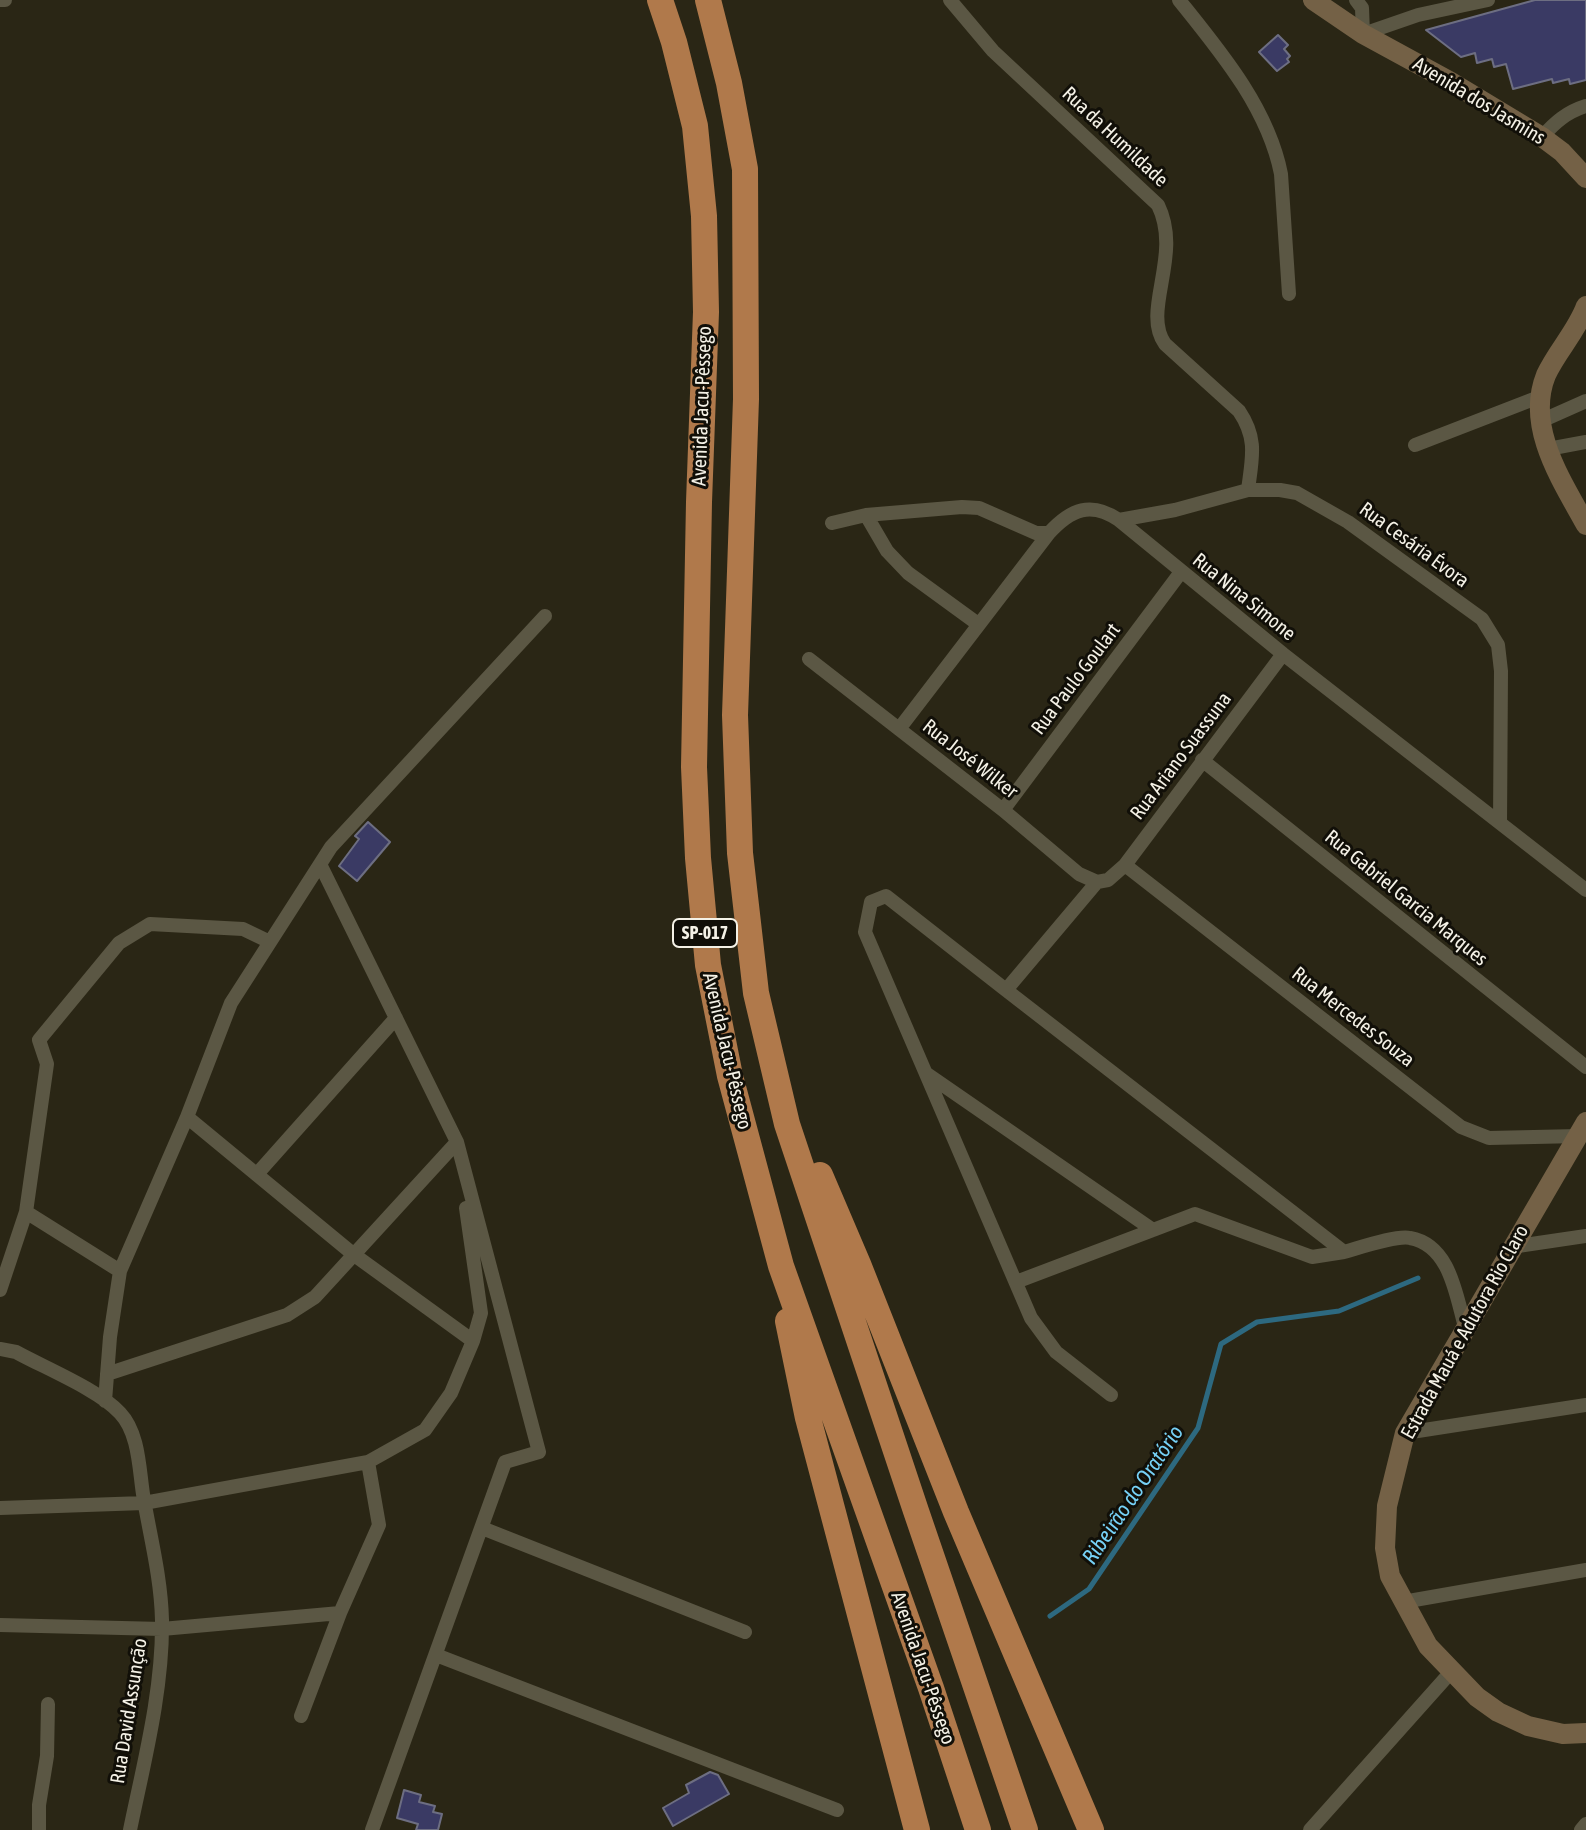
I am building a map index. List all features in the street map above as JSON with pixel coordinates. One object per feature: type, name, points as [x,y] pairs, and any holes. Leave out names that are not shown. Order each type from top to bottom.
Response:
[{"type":"highway","name":"Avenida Jacu-Pêssego","points":[[660,0],[695,126],[704,216],[706,312],[694,767],[698,858],[708,965],[730,1076],[781,1266],[931,1688],[978,1830]]},
{"type":"highway","name":"Avenida Jacu-Pêssego","points":[[708,0],[729,83],[745,169],[746,399],[735,715],[740,853],[756,993],[787,1124],[1025,1830]]},
{"type":"highway","points":[[787,1124],[815,1163],[838,1216],[956,1512],[1091,1830]]},
{"type":"highway","points":[[781,1266],[790,1342],[917,1830]]},
{"type":"main road","name":"Avenida dos Jasmins","points":[[1313,0],[1363,34],[1542,137],[1562,152],[1586,178]]},
{"type":"main road","points":[[1586,306],[1547,374],[1539,397],[1548,449],[1557,473],[1586,525]]},
{"type":"main road","name":"Estrada Mauá e Adutora Rio Claro","points":[[1582,1129],[1405,1433],[1387,1506],[1385,1548],[1390,1576],[1403,1602],[1428,1646],[1451,1672],[1498,1712],[1528,1726],[1563,1734],[1586,1733]]},
{"type":"street","name":"Rua da Humildade","points":[[950,0],[993,51],[1158,205],[1166,221],[1168,238],[1166,269],[1155,324],[1158,334],[1165,344],[1239,411],[1247,423],[1253,449],[1248,490]]},
{"type":"street","points":[[1179,0],[1249,96],[1277,155],[1289,294]]},
{"type":"street","points":[[1356,0],[1362,8],[1363,34],[1418,15],[1488,0]]},
{"type":"street","points":[[1542,137],[1556,122],[1586,106]]},
{"type":"street","points":[[1415,445],[1539,397]]},
{"type":"street","points":[[1541,421],[1586,401]]},
{"type":"street","points":[[1548,449],[1586,442]]},
{"type":"street","name":"Rua Cesária Évora","points":[[1119,520],[1175,510],[1248,490],[1297,493],[1318,503],[1482,619],[1498,645],[1501,671],[1500,823]]},
{"type":"street","points":[[832,523],[866,515],[962,507],[979,508],[1036,533],[1049,533]]},
{"type":"street","name":"Rua Nina Simone","points":[[1049,533],[1068,516],[1094,508],[1119,520],[1283,654],[1586,890]]},
{"type":"street","points":[[866,515],[887,551],[908,573],[978,624]]},
{"type":"street","points":[[899,729],[1049,533]]},
{"type":"street","name":"Rua Paulo Goulart","points":[[1003,810],[1181,572]]},
{"type":"street","points":[[0,1349],[16,1352],[105,1401],[120,1271],[187,1117],[231,1003],[331,847],[545,616]]},
{"type":"street","name":"Rua Ariano Suassuna","points":[[1006,990],[1102,881],[1125,865],[1283,654]]},
{"type":"street","name":"Rua José Wilker","points":[[809,659],[1003,810],[1079,874],[1102,881]]},
{"type":"street","name":"Rua Gabriel Garcia Marques","points":[[1202,760],[1586,1067]]},
{"type":"street","points":[[320,864],[457,1142],[539,1452],[505,1462],[372,1830]]},
{"type":"street","name":"Rua Mercedes Souza","points":[[1125,865],[1461,1127],[1489,1138],[1582,1129]]},
{"type":"street","points":[[1111,1395],[1056,1352],[1031,1318],[865,932],[871,902],[886,896],[1344,1252]]},
{"type":"street","points":[[0,1290],[26,1212],[47,1064],[39,1040],[119,943],[150,924],[243,929],[270,942]]},
{"type":"street","points":[[257,1174],[396,1018]]},
{"type":"street","points":[[926,1074],[1153,1230]]},
{"type":"street","points":[[187,1117],[353,1254],[473,1341]]},
{"type":"street","points":[[107,1374],[287,1315],[315,1297],[457,1142]]},
{"type":"street","points":[[0,1508],[144,1503],[368,1462],[425,1430],[451,1393],[481,1313],[457,1142]]},
{"type":"street","points":[[26,1212],[120,1271]]},
{"type":"street","points":[[1016,1282],[1195,1214],[1312,1257],[1408,1237],[1433,1247],[1452,1277],[1465,1327]]},
{"type":"street","points":[[1511,1247],[1586,1236]]},
{"type":"street","name":"Rua David Assunção","points":[[105,1401],[119,1412],[133,1435],[155,1557],[162,1629],[151,1719],[130,1830]]},
{"type":"street","points":[[1405,1433],[1586,1405]]},
{"type":"street","points":[[301,1716],[340,1613],[379,1525],[368,1462]]},
{"type":"street","points":[[482,1528],[745,1632]]},
{"type":"street","points":[[1403,1602],[1586,1570]]},
{"type":"street","points":[[0,1625],[162,1629],[340,1613]]},
{"type":"street","points":[[436,1655],[837,1810]]},
{"type":"street","points":[[1310,1830],[1451,1672]]},
{"type":"street","points":[[39,1830],[39,1805],[47,1756],[48,1704]]},
{"type":"street","points":[[1581,1830],[1586,1824]]},
{"type":"building","points":[[1535,0],[1586,0],[1586,80],[1570,84],[1569,79],[1553,83],[1552,79],[1513,89],[1506,64],[1494,67],[1492,59],[1477,63],[1475,53],[1461,57],[1426,30]]},
{"type":"building","points":[[1278,35],[1288,45],[1284,49],[1290,56],[1287,59],[1289,62],[1277,71],[1259,52]]},
{"type":"building","points":[[368,822],[390,842],[357,881],[339,866],[359,839],[355,836]]},
{"type":"building","points":[[710,1772],[718,1775],[729,1794],[673,1826],[663,1808],[689,1793],[686,1785]]},
{"type":"building","points":[[404,1790],[421,1795],[419,1802],[435,1806],[433,1812],[442,1814],[438,1830],[416,1830],[418,1824],[397,1818]]},
{"type":"waterway","name":"Ribeirão do Oratório","points":[[1050,1616],[1089,1589],[1198,1428],[1221,1344],[1257,1322],[1339,1311],[1418,1278]]}]
